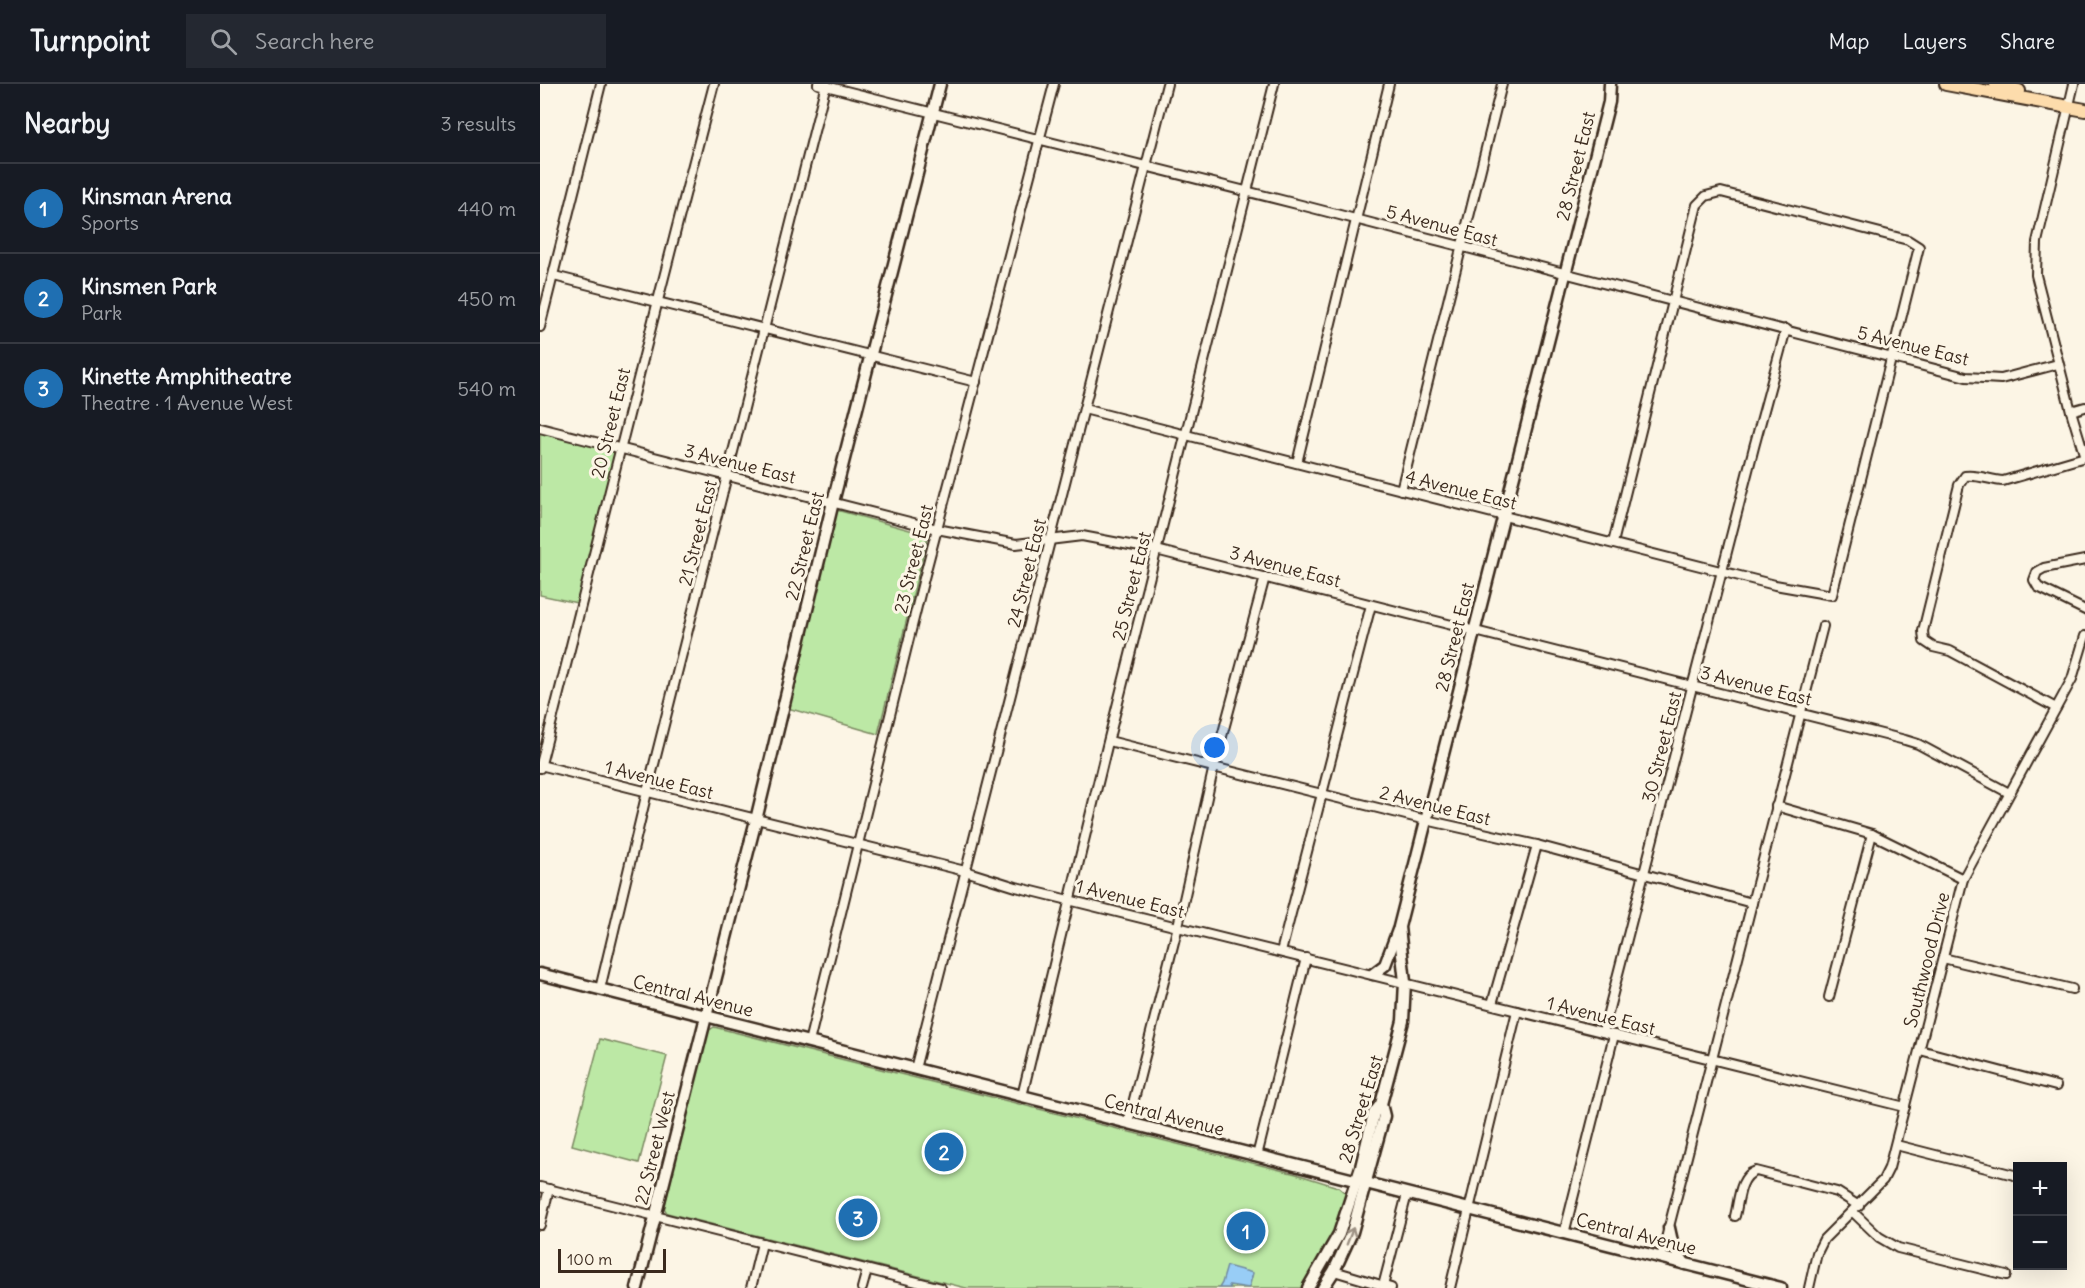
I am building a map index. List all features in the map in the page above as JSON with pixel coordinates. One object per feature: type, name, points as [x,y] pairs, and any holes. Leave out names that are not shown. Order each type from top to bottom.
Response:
[{"type":"main road","points":[[1946,84],[2085,111]]},
{"type":"main road","points":[[1996,84],[2068,107]]},
{"type":"street","points":[[540,327],[601,84]]},
{"type":"street","name":"20 Street East","points":[[540,766],[569,660],[656,301],[714,84]]},
{"type":"street","name":"22 Street East","points":[[705,1017],[940,84]]},
{"type":"street","name":"23 Street East","points":[[809,1042],[937,529],[1054,84]]},
{"type":"street","name":"24 Street East","points":[[915,1069],[1167,84]]},
{"type":"street","name":"25 Street East","points":[[1022,1096],[1156,550],[1274,84]]},
{"type":"street","points":[[1297,463],[1389,84]]},
{"type":"street","points":[[1401,490],[1502,84]]},
{"type":"street","name":"28 Street East","points":[[1361,1182],[1374,1113],[1381,1104],[1403,1021],[1405,982],[1399,927],[1609,102],[1610,84]]},
{"type":"street","name":"28 Street East","points":[[1609,102],[1619,84]]},
{"type":"street","points":[[2056,708],[1950,651],[1933,647],[1924,641],[1923,632],[1959,485],[1965,476],[1973,475],[2003,481],[2085,457],[2058,364],[2036,275],[2037,242],[2074,84]]},
{"type":"street","name":"5 Avenue East","points":[[824,85],[1358,219],[1966,377],[2001,379],[2058,364]]},
{"type":"street","name":"21 Street East","points":[[600,989],[647,792],[729,476],[824,85]]},
{"type":"street","points":[[1613,543],[1697,205],[1706,196],[1721,192],[1908,240],[1919,247],[1890,356]]},
{"type":"street","points":[[554,276],[976,382]]},
{"type":"street","name":"30 Street East","points":[[1603,1032],[1786,329]]},
{"type":"street","name":"4 Avenue East","points":[[1084,409],[1774,585],[1832,595],[1890,356]]},
{"type":"street","points":[[2071,411],[2085,407]]},
{"type":"street","name":"3 Avenue East","points":[[540,429],[937,529],[1016,544],[1082,536],[1156,550],[1265,577],[1918,744],[2009,793]]},
{"type":"street","points":[[2085,560],[2044,568],[2037,572],[2034,580],[2038,587],[2085,610]]},
{"type":"street","points":[[1128,1124],[1178,926],[1214,766],[1265,577]]},
{"type":"street","points":[[1281,952],[1371,605]]},
{"type":"street","points":[[1661,1258],[1823,626]]},
{"type":"street","name":"Southwood Drive","points":[[1809,1288],[1817,1253],[1824,1239],[1883,1180],[1889,1168],[1963,879],[2072,679],[2085,636]]},
{"type":"street","name":"2 Avenue East","points":[[1109,741],[1537,846],[1752,903]]},
{"type":"street","name":"1 Avenue East","points":[[540,766],[966,871],[1016,887],[1905,1107]]},
{"type":"street","points":[[1776,806],[1872,834],[1963,879]]},
{"type":"street","points":[[1829,997],[1872,834]]},
{"type":"street","points":[[1492,1004],[1537,846]]},
{"type":"street","points":[[1373,974],[1385,965],[1399,927]]},
{"type":"street","points":[[1257,1156],[1305,958]]},
{"type":"street","points":[[1943,958],[2072,988]]},
{"type":"street","name":"Central Avenue","points":[[540,974],[1781,1288]]},
{"type":"street","points":[[1450,1288],[1516,1011]]},
{"type":"street","name":"22 Street West","points":[[637,1288],[705,1017]]},
{"type":"street","points":[[1564,1233],[1614,1035]]},
{"type":"street","points":[[1920,1050],[2056,1086]]},
{"type":"street","points":[[1896,1145],[2013,1175]]},
{"type":"street","points":[[1735,1216],[1744,1179],[1749,1173],[1756,1171],[1837,1192],[1856,1209],[1879,1237],[1898,1248],[2006,1275]]},
{"type":"street","points":[[1323,1288],[1352,1232],[1361,1182]]},
{"type":"street","points":[[1308,1288],[1339,1234],[1361,1182]]},
{"type":"street","points":[[540,1187],[941,1288]]},
{"type":"street","points":[[540,1225],[549,1189]]},
{"type":"street","points":[[1334,1270],[1387,1287],[1407,1194]]},
{"type":"street","points":[[1669,1228],[1673,1246],[1685,1264]]},
{"type":"street","points":[[751,1288],[762,1244]]},
{"type":"street","points":[[862,1288],[867,1270]]},
{"type":"green space","points":[[540,430],[620,449],[582,604],[540,595]]},
{"type":"green space","points":[[833,509],[928,535],[878,734],[784,707]]},
{"type":"green space","points":[[714,1027],[1296,1174],[1338,1187],[1345,1193],[1342,1215],[1303,1288],[966,1288],[667,1213],[664,1208],[708,1031]]},
{"type":"green space","points":[[600,1039],[667,1056],[639,1163],[572,1145]]},
{"type":"water","points":[[1227,1266],[1253,1273],[1249,1288],[1229,1285],[1230,1288],[1219,1288]]},
{"type":"place","name":"Kinsmen Park","points":[[944,1152]]},
{"type":"place","name":"Kinette Amphitheatre","points":[[858,1218]]},
{"type":"place","name":"Kinsman Arena","points":[[1246,1231]]}]
